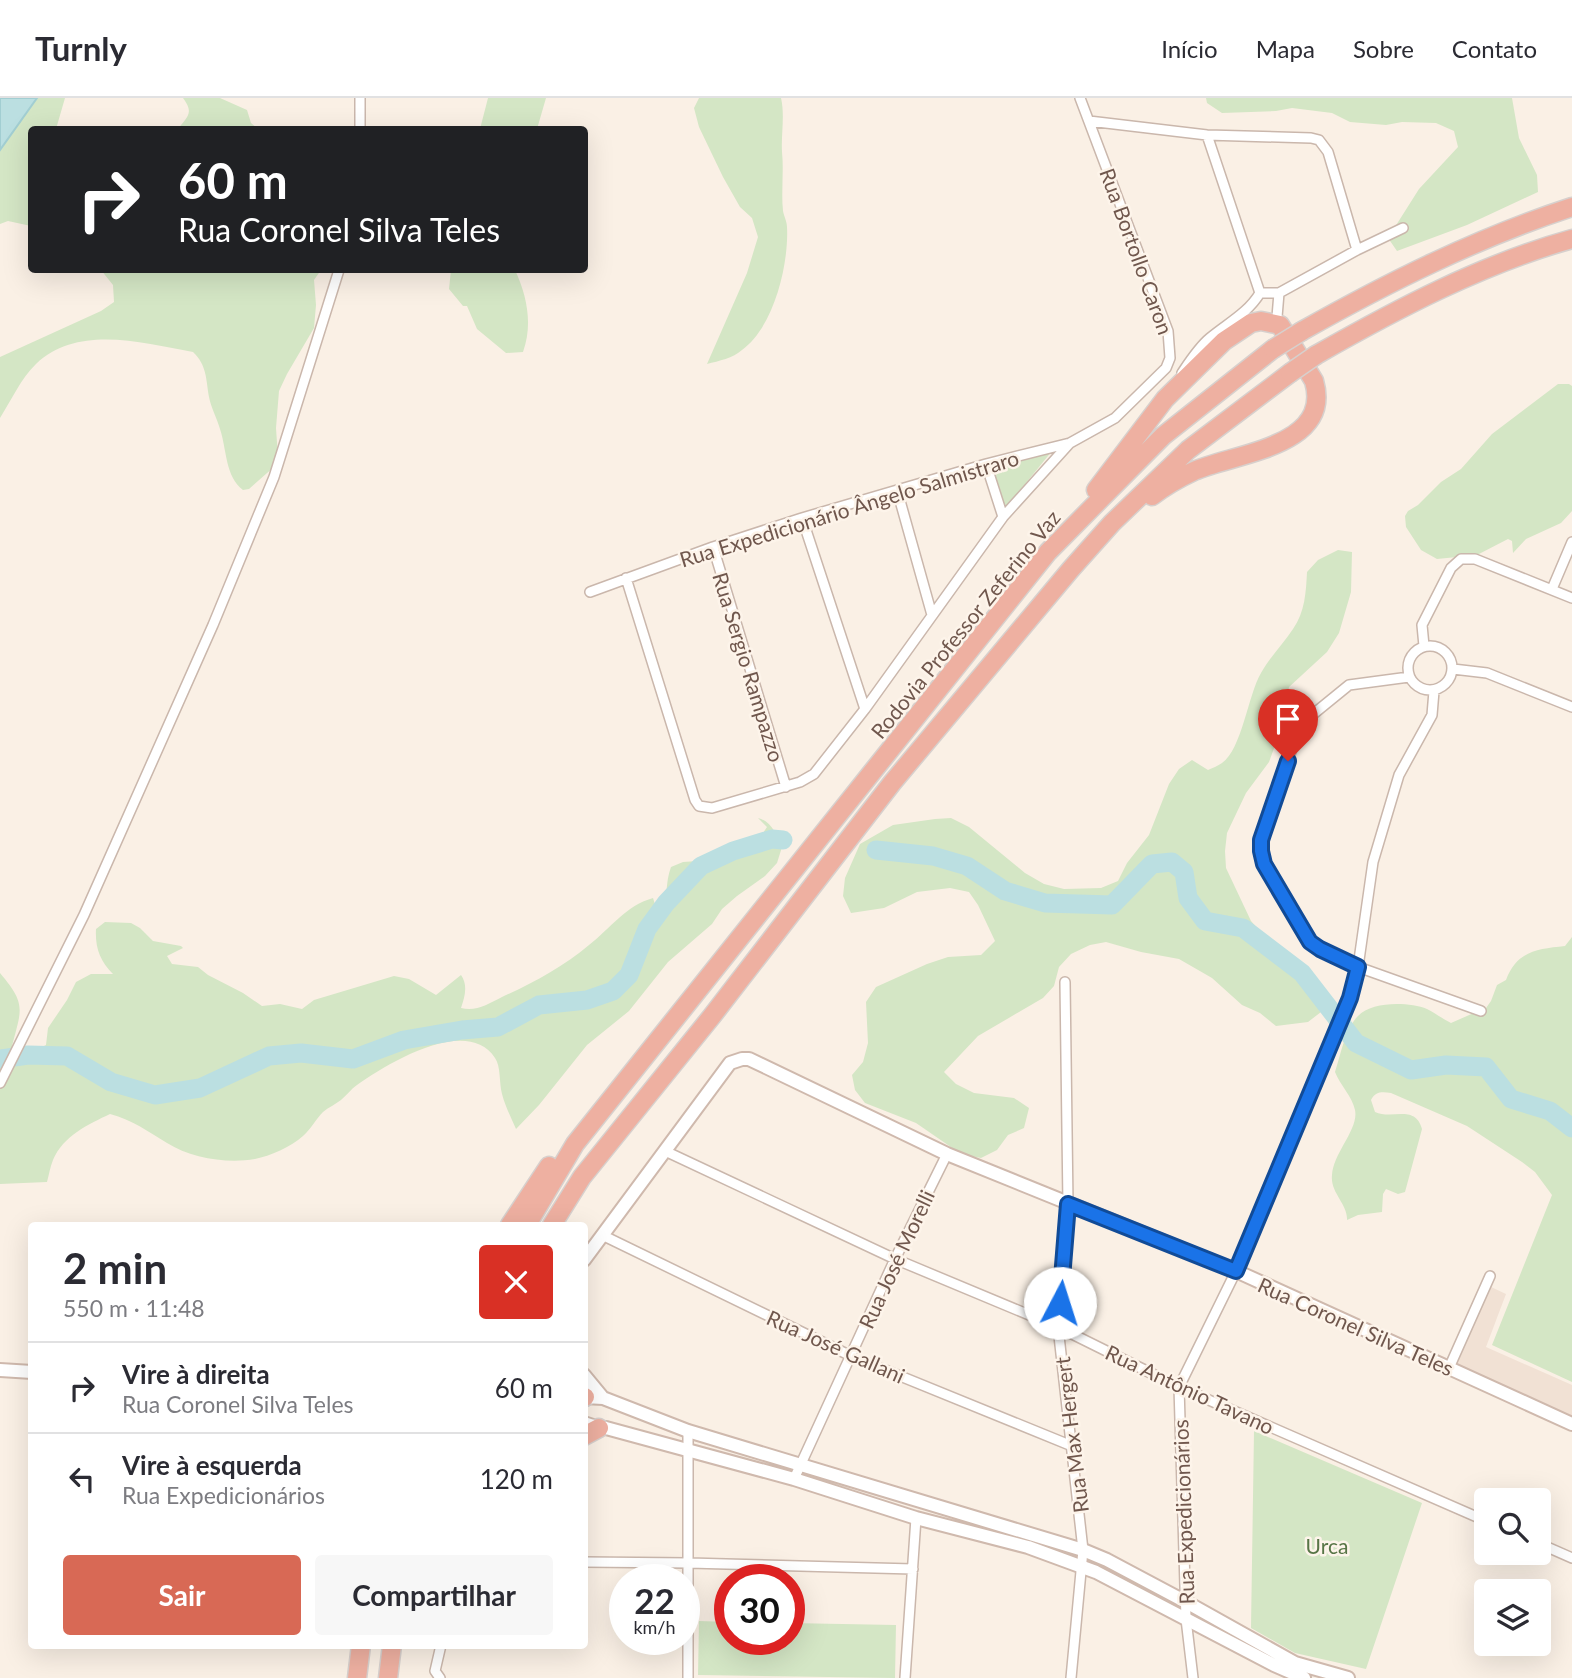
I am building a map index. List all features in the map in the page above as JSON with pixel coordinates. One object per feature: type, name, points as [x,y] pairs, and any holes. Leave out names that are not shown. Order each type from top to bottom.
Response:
[{"type":"highway","name":"Rodovia Professor Zeferino Vaz","points":[[529,1222],[575,1144],[1048,552],[1163,436],[1273,349],[1380,287],[1467,245],[1572,207]]},
{"type":"highway","name":"Rodovia Professor Zeferino Vaz","points":[[554,1222],[582,1177],[712,1016],[892,783],[1112,523],[1188,450],[1316,355],[1443,288],[1546,246],[1572,239]]},
{"type":"highway","points":[[1048,552],[1165,399],[1224,341],[1251,323],[1261,321],[1280,325],[1314,380],[1317,401],[1307,423],[1292,436],[1264,450],[1223,461],[1168,484],[1112,523]]},
{"type":"highway","points":[[512,1222],[555,1157],[575,1144]]},
{"type":"highway","points":[[357,1678],[361,1649]]},
{"type":"highway","points":[[388,1678],[392,1649]]},
{"type":"street","points":[[360,98],[360,126]]},
{"type":"street","name":"Rua Bortollo Caron","points":[[1070,443],[1115,418],[1166,368],[1170,358],[1168,331],[1080,98]]},
{"type":"street","points":[[1089,121],[1207,135],[1311,138],[1324,145],[1328,152],[1357,250]]},
{"type":"street","points":[[1165,399],[1207,340],[1254,304],[1260,293],[1207,135]]},
{"type":"street","points":[[1260,293],[1279,293],[1357,250],[1404,228]]},
{"type":"street","points":[[0,1083],[84,915],[223,601],[274,477],[339,273]]},
{"type":"street","points":[[1279,293],[1277,317],[1280,325]]},
{"type":"street","points":[[626,578],[699,806],[712,808],[786,787],[814,774],[865,709],[1003,517],[1070,443]]},
{"type":"street","name":"Rua Expedicionário Ângelo Salmistraro","points":[[590,592],[802,518],[986,464],[1070,443]]},
{"type":"street","points":[[986,464],[1003,517]]},
{"type":"street","points":[[897,490],[932,615]]},
{"type":"street","points":[[802,518],[865,709]]},
{"type":"street","points":[[1552,589],[1572,542]]},
{"type":"street","name":"Rua Sergio Rampazzo","points":[[713,547],[786,787]]},
{"type":"street","points":[[1424,646],[1422,625],[1451,568],[1461,559],[1475,559],[1572,598]]},
{"type":"street","points":[[1424,646],[1444,650],[1451,659],[1453,669],[1445,686],[1434,691],[1415,685],[1408,671],[1410,659],[1424,646]]},
{"type":"street","points":[[1453,669],[1487,673],[1572,707]]},
{"type":"street","points":[[1409,677],[1349,685],[1306,720],[1297,734],[1261,840],[1264,864],[1310,942],[1320,949],[1358,967],[1481,1011]]},
{"type":"street","name":"Rua Expedicionários","points":[[1193,1678],[1186,1619],[1179,1387],[1236,1271],[1350,998],[1358,967],[1373,862],[1399,775],[1432,715],[1434,691]]},
{"type":"street","name":"Rua Max Hergert","points":[[1065,982],[1068,1204],[1058,1327],[1083,1550],[1071,1678]]},
{"type":"street","name":"Rua Coronel Silva Teles","points":[[665,1152],[730,1063],[742,1059],[756,1061],[947,1154],[1236,1271],[1572,1424]]},
{"type":"street","points":[[588,1255],[665,1152]]},
{"type":"street","name":"Rua Antônio Tavano","points":[[665,1152],[895,1259],[1058,1327],[1179,1387],[1474,1516]]},
{"type":"street","name":"Rua José Morelli","points":[[794,1479],[895,1259],[947,1154]]},
{"type":"street","name":"Rua José Gallani","points":[[604,1236],[851,1356],[1072,1446]]},
{"type":"street","points":[[1449,1368],[1490,1276]]},
{"type":"street","points":[[0,1370],[28,1372]]},
{"type":"street","points":[[588,1379],[607,1400],[614,1413],[613,1422],[591,1427]]},
{"type":"street","points":[[588,1397],[607,1400],[688,1431],[1083,1550],[1186,1602],[1295,1663],[1348,1678]]},
{"type":"street","points":[[591,1427],[689,1449],[916,1518],[1028,1547],[1096,1572],[1304,1678]]},
{"type":"street","points":[[688,1431],[688,1678]]},
{"type":"street","points":[[905,1678],[916,1518]]},
{"type":"street","points":[[1551,1549],[1572,1558]]},
{"type":"street","points":[[588,1562],[914,1569]]},
{"type":"street","points":[[440,1649],[435,1671],[440,1678]]},
{"type":"shaded area","points":[[1491,1287],[1506,1294],[1486,1347],[1572,1385],[1572,1418],[1456,1366]]},
{"type":"green space","points":[[13,98],[65,98],[57,126],[28,126],[28,225],[8,221],[0,224],[0,116]]},
{"type":"green space","points":[[183,98],[220,98],[247,110],[254,126],[181,126],[188,114]]},
{"type":"green space","points":[[488,98],[546,98],[538,126],[481,126]]},
{"type":"green space","points":[[699,98],[781,98],[782,204],[787,227],[782,276],[771,311],[763,326],[753,340],[738,353],[707,364],[747,273],[758,237],[752,218],[740,207],[699,127],[694,108]]},
{"type":"green space","points":[[1206,98],[1512,98],[1519,138],[1537,175],[1538,192],[1467,225],[1397,251],[1388,238],[1419,189],[1458,147],[1454,131],[1436,123],[1402,122],[1386,125],[1350,122],[1332,113],[1292,108],[1222,113],[1207,103]]},
{"type":"green space","points":[[103,273],[319,273],[314,280],[314,328],[279,391],[276,428],[278,457],[275,466],[249,489],[243,490],[233,478],[210,401],[203,367],[193,352],[132,341],[91,340],[71,344],[36,364],[0,418],[0,357],[101,311],[114,302],[113,285]]},
{"type":"green space","points":[[451,273],[516,273],[523,290],[528,321],[523,352],[506,353],[477,329],[467,306],[463,306],[449,289]]},
{"type":"green space","points":[[1558,384],[1572,386],[1572,511],[1561,523],[1526,539],[1513,553],[1512,541],[1508,539],[1477,555],[1437,559],[1421,550],[1406,527],[1405,516],[1408,511],[1441,482],[1461,469],[1492,434]]},
{"type":"green space","points":[[1052,451],[1004,510],[991,467]]},
{"type":"green space","points":[[1338,550],[1352,552],[1351,592],[1339,633],[1327,652],[1289,687],[1281,729],[1269,762],[1246,793],[1227,833],[1225,851],[1226,868],[1251,921],[1273,946],[1306,965],[1316,980],[1321,1012],[1308,1022],[1276,1026],[1260,1013],[1242,1005],[1212,978],[1179,959],[1106,942],[1090,945],[1071,954],[1059,967],[1054,986],[1043,998],[978,1036],[944,1072],[956,1084],[974,1093],[1014,1098],[1029,1108],[1024,1128],[1008,1135],[997,1150],[981,1158],[961,1154],[916,1123],[865,1103],[855,1090],[852,1075],[863,1062],[868,1043],[866,1002],[876,987],[948,957],[981,955],[995,941],[969,892],[950,888],[917,892],[884,908],[851,913],[843,896],[845,878],[860,844],[893,825],[951,818],[969,827],[1025,873],[1044,884],[1064,889],[1101,888],[1118,881],[1127,863],[1149,835],[1169,784],[1179,769],[1192,760],[1208,770],[1229,756],[1240,734],[1261,673],[1300,616],[1307,572],[1318,560]]},
{"type":"green space","points":[[758,818],[770,825],[782,847],[777,863],[765,876],[722,909],[712,924],[668,962],[629,1011],[587,1045],[516,1129],[503,1098],[495,1058],[482,1046],[466,1041],[447,1042],[406,1056],[370,1076],[323,1112],[298,1140],[267,1156],[233,1161],[198,1156],[110,1114],[77,1132],[63,1144],[53,1160],[47,1182],[0,1184],[0,973],[14,992],[20,1007],[12,1046],[15,1051],[31,1051],[46,1045],[48,1028],[76,982],[91,974],[113,974],[99,954],[96,942],[96,929],[105,922],[131,923],[153,941],[181,946],[183,948],[167,956],[172,964],[198,967],[262,1006],[280,1004],[302,1009],[314,1000],[394,976],[409,979],[436,995],[461,975],[465,995],[461,1008],[472,1009],[482,1007],[558,967],[589,945],[634,906],[653,898],[657,911],[662,914],[671,867],[683,862],[712,860],[763,833],[767,827]]},
{"type":"green space","points":[[1572,937],[1572,1382],[1492,1345],[1552,1195],[1535,1172],[1467,1126],[1391,1093],[1382,1092],[1371,1100],[1375,1112],[1409,1115],[1419,1121],[1422,1129],[1405,1192],[1398,1194],[1386,1189],[1382,1212],[1358,1215],[1347,1220],[1332,1175],[1355,1117],[1351,1100],[1335,1072],[1347,1035],[1358,1016],[1372,1008],[1391,1004],[1427,1009],[1451,1023],[1476,1012],[1481,1015],[1491,1001],[1497,985],[1506,980],[1522,957],[1537,950],[1565,946]]},
{"type":"green space","name":"Urca","points":[[1254,1431],[1422,1503],[1366,1669],[1295,1653],[1251,1628]]},
{"type":"green space","points":[[700,1621],[714,1621],[714,1655],[805,1655],[805,1623],[896,1625],[895,1678],[698,1675]]},
{"type":"water","points":[[0,98],[37,98],[0,150]]},
{"type":"waterway","points":[[0,1059],[28,1055],[67,1056],[111,1082],[155,1095],[200,1088],[269,1056],[301,1053],[353,1059],[404,1040],[498,1027],[539,1005],[587,1000],[613,991],[629,975],[647,929],[666,903],[701,866],[733,851],[772,839],[783,840]]},
{"type":"waterway","points":[[876,850],[933,856],[967,866],[1005,891],[1045,903],[1112,905],[1152,864],[1172,862],[1184,872],[1188,898],[1205,921],[1243,928],[1302,973],[1356,1043],[1411,1070],[1446,1065],[1486,1067],[1511,1099],[1550,1111],[1572,1128]]},
{"type":"route","points":[[1060,1303],[1068,1204],[1236,1271],[1350,998],[1358,967],[1310,942],[1264,864],[1261,840],[1288,761]]}]
